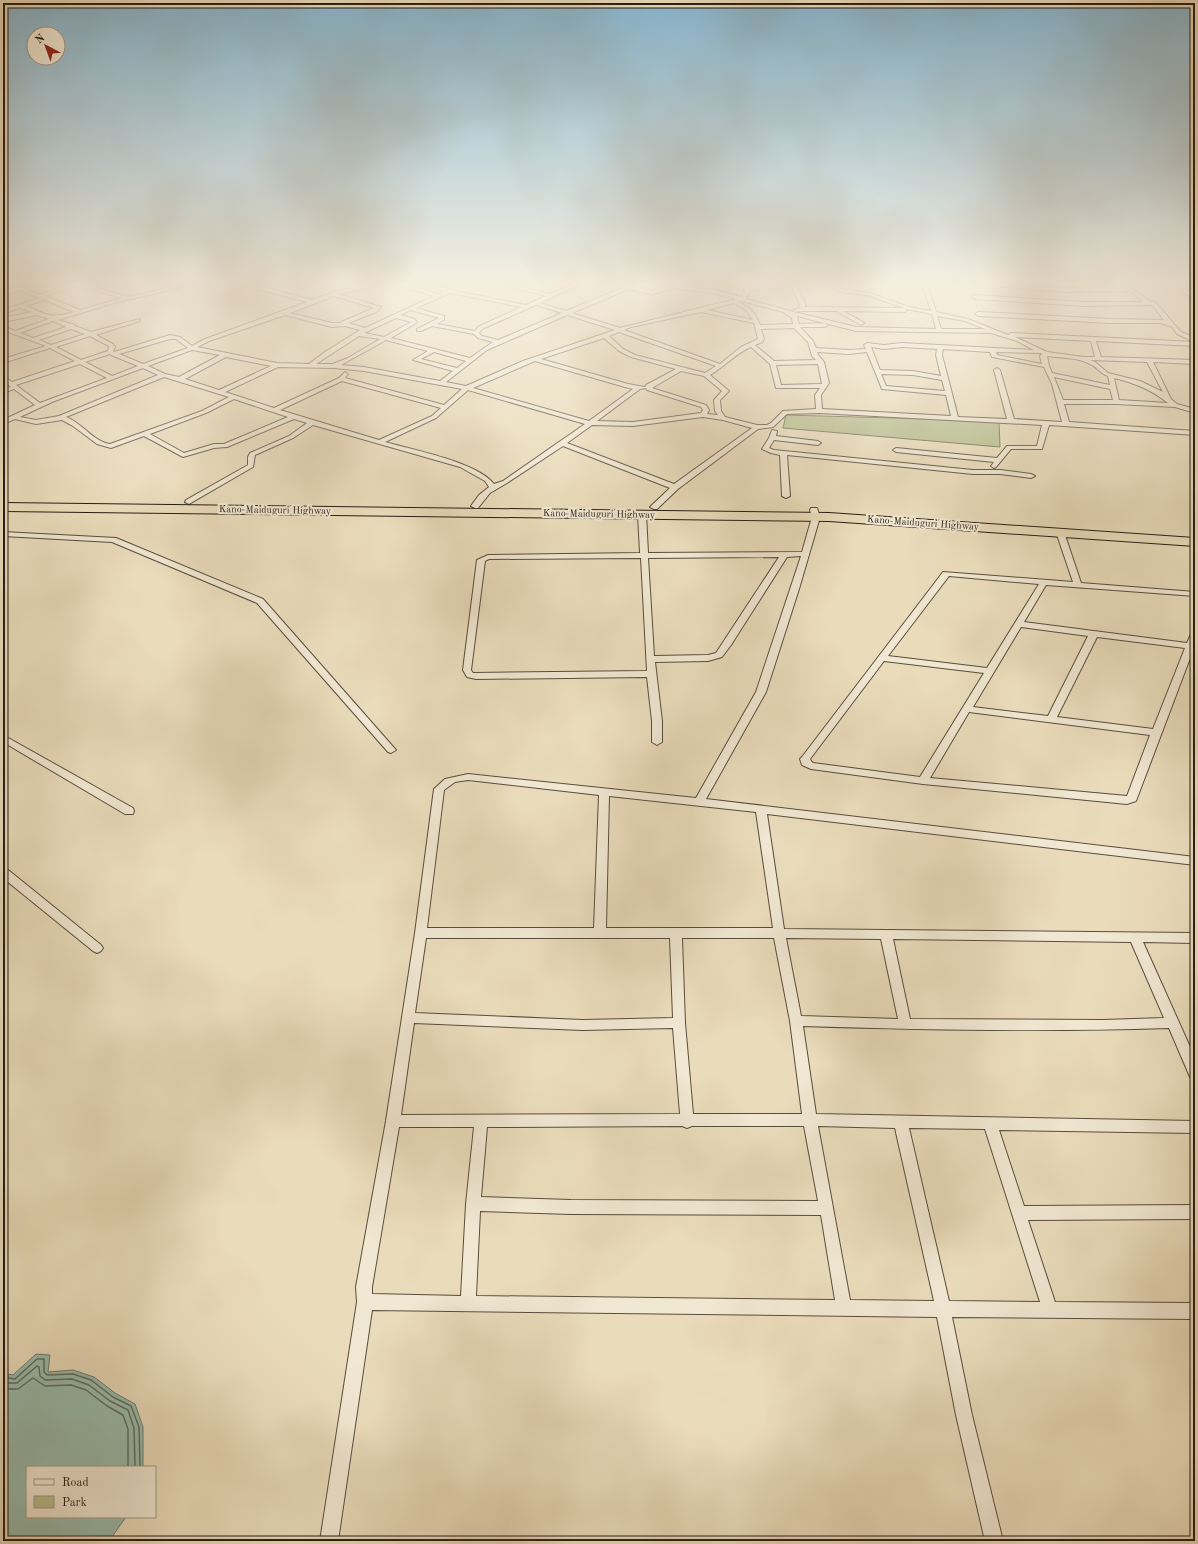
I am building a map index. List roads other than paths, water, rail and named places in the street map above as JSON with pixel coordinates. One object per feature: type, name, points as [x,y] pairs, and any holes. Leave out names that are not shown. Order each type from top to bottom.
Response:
[{"type":"highway","name":"Kano-Maiduguri Highway","points":[[3,500],[654,507],[815,513],[886,520],[1195,542]]},
{"type":"highway","name":"Kano-Maiduguri Highway","points":[[3,507],[642,514],[907,514],[1195,535]]},
{"type":"street","points":[[3,360],[26,353]]},
{"type":"street","points":[[64,353],[112,378]]},
{"type":"street","points":[[3,391],[14,385],[112,353]]},
{"type":"street","points":[[112,353],[163,375],[180,379],[274,411],[462,466],[487,480],[492,487]]},
{"type":"street","points":[[3,422],[15,418],[40,405],[179,353]]},
{"type":"street","points":[[216,353],[277,364],[334,366],[350,369],[364,369],[441,383],[467,388],[589,424],[633,424],[703,415],[765,428],[772,426],[785,412],[819,411],[1066,424],[1195,433]]},
{"type":"street","points":[[310,366],[327,353]]},
{"type":"street","points":[[334,366],[360,353]]},
{"type":"street","points":[[428,353],[416,360],[458,370]]},
{"type":"street","points":[[441,353],[470,360]]},
{"type":"street","points":[[441,383],[479,353]]},
{"type":"street","points":[[380,442],[434,416],[467,388],[535,359],[553,353]]},
{"type":"street","points":[[627,353],[633,356],[706,375],[726,391],[717,400],[718,411],[723,418]]},
{"type":"street","points":[[684,353],[721,366]]},
{"type":"street","points":[[706,375],[721,366],[737,353]]},
{"type":"street","points":[[761,353],[773,363],[778,387],[824,386]]},
{"type":"street","points":[[814,353],[821,362],[826,383],[818,395],[819,411]]},
{"type":"street","points":[[871,353],[884,388],[948,393]]},
{"type":"street","points":[[939,353],[955,419]]},
{"type":"street","points":[[994,353],[994,356],[1046,366]]},
{"type":"street","points":[[1044,353],[1079,358],[1195,362]]},
{"type":"street","points":[[1044,353],[1043,356],[1046,366],[1055,384],[1066,424]]},
{"type":"street","points":[[1097,353],[1098,358]]},
{"type":"street","points":[[180,379],[225,355]]},
{"type":"street","points":[[1079,358],[1093,363],[1100,371],[1114,378]]},
{"type":"street","points":[[535,359],[615,382],[648,389],[704,406],[706,410],[703,415]]},
{"type":"street","points":[[1149,360],[1173,404]]},
{"type":"street","points":[[773,363],[821,362]]},
{"type":"street","points":[[220,392],[277,364]]},
{"type":"street","points":[[274,411],[341,379],[350,369]]},
{"type":"street","points":[[648,389],[648,386],[668,377],[680,369]]},
{"type":"street","points":[[997,370],[1011,422]]},
{"type":"street","points":[[878,372],[913,373],[946,379]]},
{"type":"street","points":[[1050,374],[1114,388]]},
{"type":"street","points":[[15,418],[38,422],[60,418],[71,412],[163,375]]},
{"type":"street","points":[[1114,378],[1116,402]]},
{"type":"street","points":[[1072,380],[1114,378],[1138,382],[1152,389],[1173,404]]},
{"type":"street","points":[[3,379],[14,385],[40,405]]},
{"type":"street","points":[[341,379],[446,406]]},
{"type":"street","points":[[475,506],[482,496],[492,487],[505,482],[589,424],[639,387]]},
{"type":"street","points":[[60,418],[72,422],[107,446],[145,434],[204,412],[234,397]]},
{"type":"street","points":[[1060,402],[1173,404],[1195,411]]},
{"type":"street","points":[[145,434],[172,450],[185,454],[214,446],[225,446],[293,417]]},
{"type":"street","points":[[777,422],[772,438],[764,449],[783,453],[1032,476]]},
{"type":"street","points":[[189,502],[251,466],[252,454],[290,437],[312,423]]},
{"type":"street","points":[[989,472],[1009,447],[1040,448],[1046,423]]},
{"type":"street","points":[[654,507],[675,487],[757,427]]},
{"type":"street","points":[[772,438],[818,443]]},
{"type":"street","points":[[562,443],[675,487]]},
{"type":"street","points":[[896,450],[999,460]]},
{"type":"street","points":[[783,453],[786,496]]},
{"type":"street","points":[[699,802],[761,692],[805,554],[815,513]]},
{"type":"street","points":[[642,514],[650,659],[657,721],[657,742]]},
{"type":"street","points":[[1060,532],[1078,585]]},
{"type":"street","points":[[3,534],[113,540],[260,601],[391,750]]},
{"type":"street","points":[[650,659],[708,658],[719,655],[727,645],[785,554]]},
{"type":"street","points":[[651,674],[470,675],[467,670],[481,560],[488,557],[805,554]]},
{"type":"street","points":[[1195,594],[946,574],[884,658],[805,759],[806,763],[811,766],[923,781],[1127,800],[1132,799],[1195,634]]},
{"type":"street","points":[[923,781],[1044,582]]},
{"type":"street","points":[[1018,624],[1190,646]]},
{"type":"street","points":[[1051,719],[1094,633]]},
{"type":"street","points":[[884,658],[990,671]]},
{"type":"street","points":[[967,709],[1156,733]]},
{"type":"street","points":[[3,738],[129,811]]},
{"type":"street","points":[[329,1541],[365,1302],[364,1287],[393,1121],[421,933],[439,789],[445,782],[454,778],[468,778],[699,802],[1195,861]]},
{"type":"street","points":[[600,934],[604,793]]},
{"type":"street","points":[[760,810],[779,933],[796,1021],[810,1120],[844,1308]]},
{"type":"street","points":[[3,872],[97,948]]},
{"type":"street","points":[[421,933],[779,933],[1195,938]]},
{"type":"street","points":[[676,934],[679,1023],[687,1122]]},
{"type":"street","points":[[886,935],[905,1024]]},
{"type":"street","points":[[1135,938],[1195,1073]]},
{"type":"street","points":[[408,1018],[583,1025],[679,1023]]},
{"type":"street","points":[[796,1021],[905,1024],[1103,1025],[1172,1023]]},
{"type":"street","points":[[393,1121],[687,1122],[810,1120],[901,1123],[1195,1127]]},
{"type":"street","points":[[468,1303],[473,1204],[481,1121]]},
{"type":"street","points":[[901,1123],[943,1309],[964,1416],[994,1541]]},
{"type":"street","points":[[990,1124],[1050,1310]]},
{"type":"street","points":[[473,1204],[578,1207],[827,1208]]},
{"type":"street","points":[[1018,1213],[1195,1212]]},
{"type":"street","points":[[365,1302],[1195,1311]]},
{"type":"water","points":[[36,1354],[50,1355],[48,1372],[73,1370],[94,1377],[115,1393],[135,1404],[143,1427],[143,1466],[26,1466],[26,1518],[125,1518],[109,1541],[3,1541],[3,1373],[13,1375]]}]
